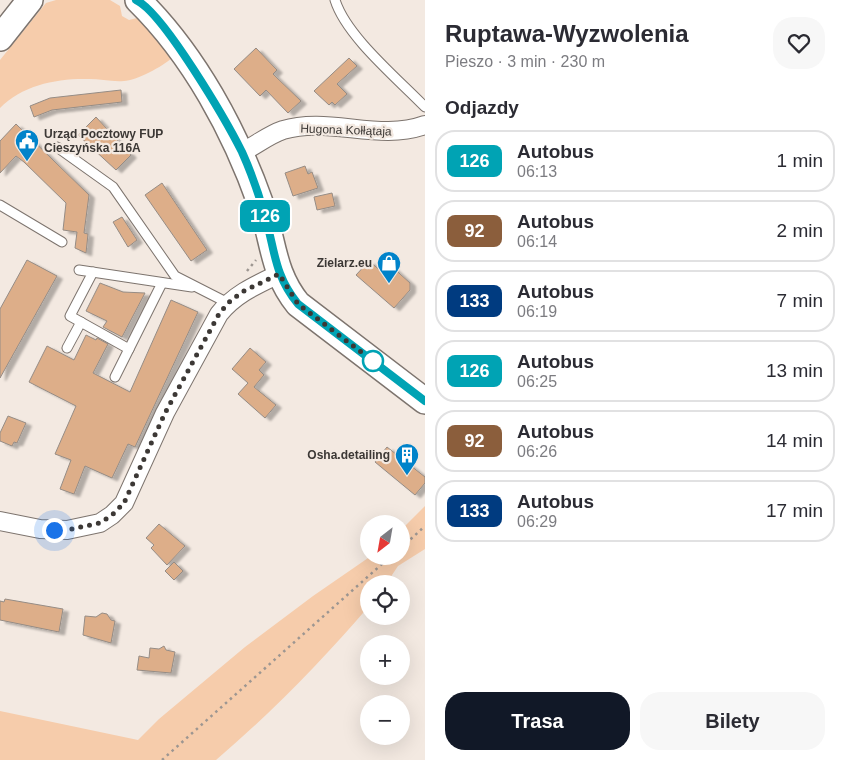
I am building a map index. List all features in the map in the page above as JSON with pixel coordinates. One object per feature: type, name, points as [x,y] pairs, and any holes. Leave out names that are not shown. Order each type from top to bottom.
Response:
[{"type":"street","points":[[0,38],[30,0]]},
{"type":"street","points":[[138,0],[172,39],[202,84],[242,152],[266,218],[279,274],[298,304],[425,401]]},
{"type":"street","name":"Hugona Kołłątaja","points":[[242,152],[282,130],[306,126],[394,132],[412,130],[425,125]]},
{"type":"street","points":[[0,521],[40,529],[67,530],[100,523],[112,515],[124,503],[165,413],[216,320],[228,303],[242,292],[279,274]]},
{"type":"lane","points":[[335,0],[338,11],[359,38],[425,107]]},
{"type":"lane","points":[[56,147],[113,188],[175,276],[228,303]]},
{"type":"lane","points":[[0,204],[62,242]]},
{"type":"lane","points":[[79,270],[202,289]]},
{"type":"lane","points":[[93,272],[70,316],[129,349]]},
{"type":"lane","points":[[115,377],[162,283]]},
{"type":"lane","points":[[67,348],[81,322]]},
{"type":"path","points":[[245,273],[256,260],[256,253]]},
{"type":"path","points":[[410,540],[425,526]]},
{"type":"path","points":[[162,760],[381,565]]},
{"type":"shaded area","points":[[56,0],[110,0],[120,6],[122,16],[129,20],[141,17],[172,58],[135,79],[115,81],[77,79],[41,84],[19,94],[0,108],[0,60],[46,3]]},
{"type":"shaded area","points":[[425,506],[425,549],[410,558],[410,521]]},
{"type":"shaded area","points":[[360,564],[400,565],[392,575],[360,575],[360,616],[296,686],[216,760],[0,760],[0,711],[138,740],[159,719],[245,647]]},
{"type":"building","points":[[256,48],[277,70],[273,74],[301,101],[288,113],[266,90],[260,96],[234,69]]},
{"type":"building","points":[[349,58],[357,66],[337,84],[347,94],[335,105],[332,102],[329,105],[314,91]]},
{"type":"building","points":[[121,90],[122,102],[52,110],[34,117],[30,106],[50,98]]},
{"type":"building","points":[[96,117],[131,155],[116,170],[78,135]]},
{"type":"building","points":[[16,124],[89,195],[84,233],[88,234],[86,253],[75,248],[77,232],[63,230],[66,203],[24,162],[16,156],[0,173],[0,141]]},
{"type":"building","points":[[305,166],[308,174],[312,172],[318,188],[293,196],[285,173]]},
{"type":"building","points":[[162,183],[207,250],[191,261],[145,195]]},
{"type":"building","points":[[332,193],[335,206],[317,210],[314,197]]},
{"type":"building","points":[[122,217],[137,240],[128,247],[113,222]]},
{"type":"building","points":[[27,260],[57,276],[0,378],[0,309]]},
{"type":"building","name":"Zielarz.eu","points":[[369,261],[382,272],[389,264],[410,283],[410,290],[394,308],[356,275]]},
{"type":"building","points":[[100,283],[123,292],[145,293],[122,337],[103,327],[107,321],[86,311]]},
{"type":"building","points":[[171,300],[198,312],[135,447],[128,444],[112,478],[85,466],[74,494],[60,489],[71,460],[55,454],[76,406],[29,382],[47,346],[74,360],[86,335],[108,344],[93,373],[130,392]]},
{"type":"building","points":[[250,348],[266,362],[259,370],[264,375],[254,387],[276,405],[265,418],[238,394],[248,383],[232,369]]},
{"type":"building","points":[[8,416],[26,423],[17,443],[14,442],[12,446],[0,441],[0,433]]},
{"type":"building","name":"Osha.detailing","points":[[387,447],[425,477],[425,483],[415,495],[375,462]]},
{"type":"building","points":[[159,524],[185,546],[167,565],[151,548],[154,545],[146,538]]},
{"type":"building","points":[[174,562],[183,571],[174,580],[165,571]]},
{"type":"building","points":[[5,599],[63,609],[59,632],[0,620],[0,601],[4,602]]},
{"type":"building","points":[[102,613],[107,614],[111,620],[115,621],[111,643],[83,635],[85,616],[96,617]]},
{"type":"building","points":[[164,646],[166,650],[175,652],[171,673],[137,670],[139,656],[149,658],[150,648],[159,649]]},
{"type":"bus line","name":"126","points":[[136,0],[158,20],[172,39],[202,84],[242,152],[266,218],[273,258],[290,296],[344,340],[425,401]]},
{"type":"place","name":"Urząd Pocztowy FUP Cieszyńska 116A","points":[[27,162]]},
{"type":"place","name":"Zielarz.eu","points":[[389,284]]},
{"type":"place","name":"Osha.detailing","points":[[407,476]]},
{"type":"route","points":[[54,530],[67,530],[100,523],[112,515],[124,503],[165,413],[212,326],[228,303],[242,292],[279,274],[290,296],[298,304],[373,361]]}]
